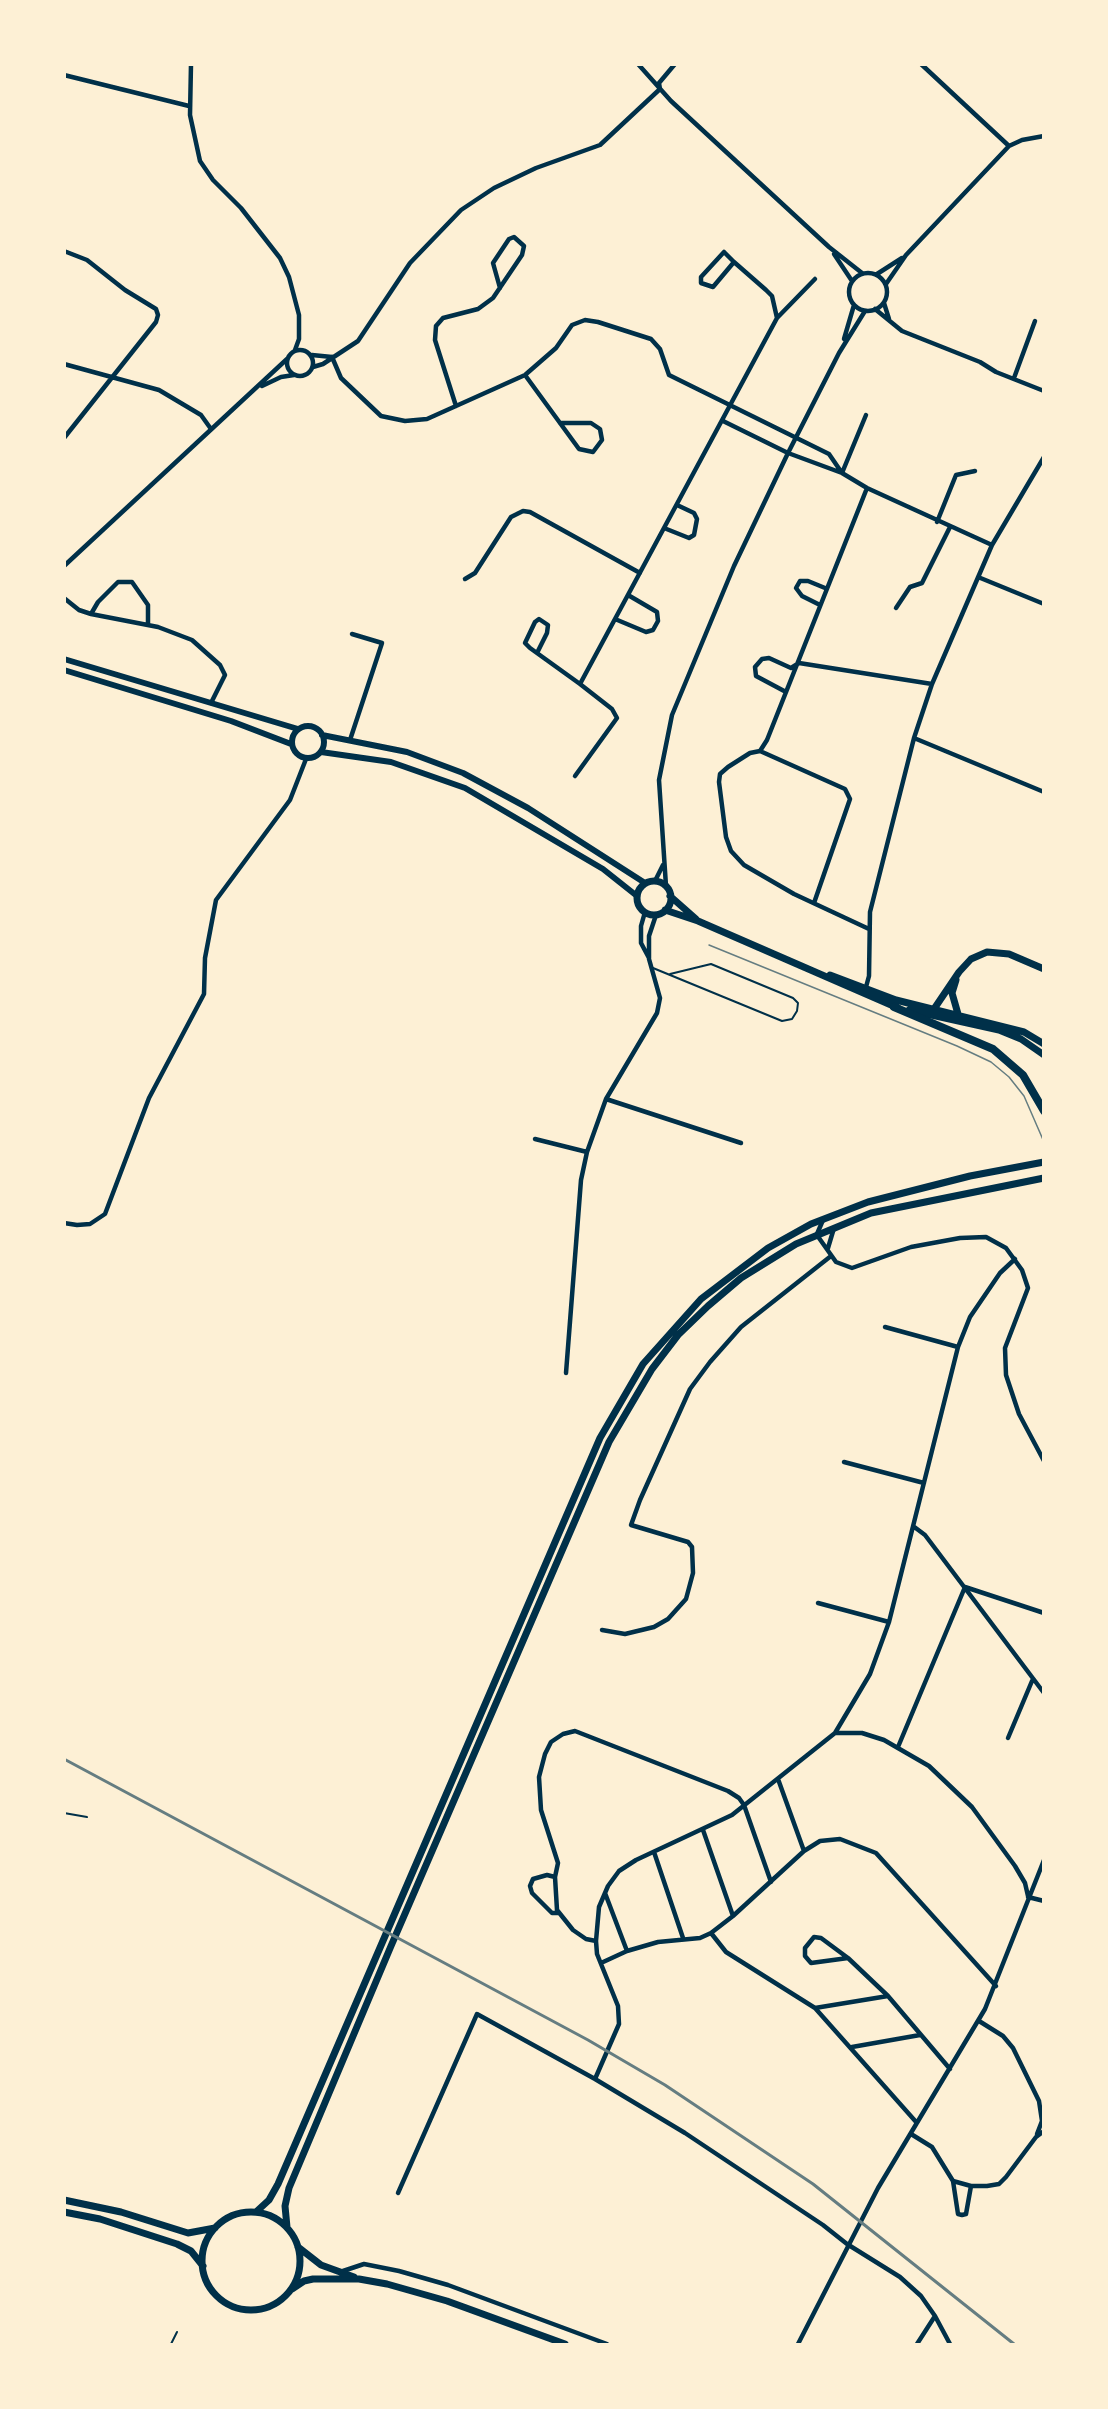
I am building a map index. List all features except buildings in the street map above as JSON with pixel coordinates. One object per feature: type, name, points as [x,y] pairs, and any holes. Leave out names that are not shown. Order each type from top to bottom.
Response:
[{"type":"highway","points":[[894,1007],[993,1049],[1023,1075],[1044,1111]]},
{"type":"main road","points":[[670,896],[665,910],[656,915],[645,912],[639,905],[637,896],[645,883],[655,881],[666,886],[670,896],[698,921]]},
{"type":"main road","points":[[665,910],[698,921],[894,1007],[999,1030],[1021,1039],[1044,1055]]},
{"type":"main road","points":[[934,1009],[971,958],[987,952],[1009,954],[1044,969]]},
{"type":"main road","points":[[802,966],[866,987],[896,1000],[1024,1032],[1044,1044]]},
{"type":"main road","points":[[958,1014],[952,993],[959,972]]},
{"type":"main road","points":[[256,2212],[269,2200],[278,2184],[577,1491],[620,1400],[644,1364],[701,1299],[768,1248],[824,1218],[877,1200],[970,1176],[1044,1162]]},
{"type":"main road","points":[[287,2227],[285,2206],[289,2188],[590,1484],[628,1404],[672,1344],[708,1306],[741,1278],[773,1257],[817,1234],[871,1213],[1044,1178]]},
{"type":"main road","points":[[64,2200],[122,2212],[188,2233],[215,2228]]},
{"type":"main road","points":[[64,2212],[100,2218],[177,2244],[191,2251],[203,2266]]},
{"type":"main road","points":[[291,2290],[298,2276],[300,2262],[298,2247],[287,2227],[278,2220],[256,2212],[241,2213],[227,2218],[215,2228],[205,2246],[203,2266],[206,2280],[225,2302],[238,2308],[253,2310],[268,2307],[281,2300],[304,2281],[359,2279]]},
{"type":"main road","points":[[298,2247],[321,2265],[359,2279],[418,2291],[565,2344]]},
{"type":"street","points":[[191,64],[189,106],[200,161],[280,258],[289,277],[296,305],[299,339],[305,350]]},
{"type":"street","points":[[638,64],[660,89],[829,247],[862,273],[877,274],[906,255]]},
{"type":"street","points":[[660,89],[659,83],[675,64]]},
{"type":"street","points":[[921,64],[1009,146]]},
{"type":"street","points":[[64,75],[189,106]]},
{"type":"street","points":[[256,388],[281,377],[302,376],[357,340],[410,263],[461,210],[494,188],[525,173],[600,145],[660,89]]},
{"type":"street","points":[[886,284],[906,255],[1009,146],[1022,140],[1044,136]]},
{"type":"street","points":[[456,406],[435,340],[436,326],[443,318],[486,305],[500,288],[522,255],[524,246],[514,237],[509,239],[493,263],[500,288]]},
{"type":"street","points":[[829,247],[852,281]]},
{"type":"street","points":[[64,250],[87,260],[126,290],[156,309],[156,322],[64,438]]},
{"type":"street","points":[[734,262],[713,287],[701,283],[701,277],[724,252],[772,296],[777,318]]},
{"type":"street","points":[[862,273],[852,281],[849,294],[854,305],[865,311],[875,309],[884,303]]},
{"type":"street","points":[[877,274],[886,284],[887,294],[884,303],[889,319]]},
{"type":"street","points":[[580,684],[777,318],[814,279]]},
{"type":"street","points":[[838,353],[854,305]]},
{"type":"street","points":[[875,309],[902,331],[1044,391]]},
{"type":"street","points":[[666,886],[659,780],[672,715],[734,566],[795,438],[838,353],[865,311]]},
{"type":"street","points":[[332,357],[341,378],[381,416],[405,421],[427,419],[525,375],[556,348],[572,325],[585,321],[598,322],[651,339],[660,349],[669,375],[829,454],[842,473]]},
{"type":"street","points":[[1014,378],[1035,321]]},
{"type":"street","points":[[64,566],[287,359],[295,350],[299,339]]},
{"type":"street","points":[[295,350],[305,350],[312,354],[332,357]]},
{"type":"street","points":[[312,354],[313,368]]},
{"type":"street","points":[[287,359],[288,369],[294,375]]},
{"type":"street","points":[[64,364],[159,390],[201,416],[211,429]]},
{"type":"street","points":[[525,375],[560,423],[579,449],[592,452],[602,440],[600,429],[591,423],[560,423]]},
{"type":"street","points":[[842,473],[866,415]]},
{"type":"street","points":[[723,421],[788,453],[842,473],[867,488],[937,522],[992,545]]},
{"type":"street","points":[[866,987],[869,976],[870,912],[914,738],[932,684],[992,545],[1044,457]]},
{"type":"street","points":[[937,522],[956,475],[975,471]]},
{"type":"street","points":[[760,751],[799,663],[825,588],[867,488]]},
{"type":"street","points":[[664,528],[689,538],[694,535],[698,519],[694,513],[677,505]]},
{"type":"street","points":[[465,579],[475,573],[511,517],[523,511],[530,512],[640,573]]},
{"type":"street","points":[[896,608],[910,587],[922,583],[950,526]]},
{"type":"street","points":[[978,577],[1044,604]]},
{"type":"street","points":[[820,605],[802,596],[796,588],[800,581],[808,581],[825,588]]},
{"type":"street","points":[[91,614],[118,582],[132,582],[148,605],[148,625]]},
{"type":"street","points":[[615,619],[646,632],[653,630],[658,621],[657,612],[628,595]]},
{"type":"street","points":[[64,598],[79,610],[91,614],[148,625],[192,640],[220,665],[225,675],[211,703]]},
{"type":"street","points":[[537,653],[547,633],[548,625],[539,619],[525,643],[537,653],[612,709],[617,718],[575,776]]},
{"type":"street","points":[[350,740],[382,643],[352,634]]},
{"type":"street","points":[[64,658],[251,716],[298,729],[311,726],[322,735],[407,752],[463,772],[528,808],[645,883]]},
{"type":"street","points":[[786,693],[756,676],[756,667],[762,659],[769,658],[791,668],[799,663],[932,684]]},
{"type":"street","points":[[64,670],[247,727],[291,744],[296,754],[306,759],[321,752],[324,743],[322,735]]},
{"type":"street","points":[[247,727],[251,716]]},
{"type":"street","points":[[291,744],[298,729]]},
{"type":"street","points":[[914,738],[1044,792]]},
{"type":"street","points":[[814,903],[850,799],[845,789],[760,751],[750,753],[720,774],[719,782],[729,844],[744,865],[757,874],[814,903],[869,929]]},
{"type":"street","points":[[321,752],[391,762],[465,788],[603,869],[637,896]]},
{"type":"street","points":[[64,1222],[77,1225],[90,1224],[105,1214],[149,1098],[204,994],[205,958],[216,900],[290,800],[306,759]]},
{"type":"street","points":[[655,881],[664,862]]},
{"type":"street","points":[[566,1373],[576,1227],[587,1152],[606,1099],[657,1013],[660,998],[649,959],[641,943],[641,926],[645,912]]},
{"type":"street","points":[[649,959],[649,936],[656,915]]},
{"type":"street","points":[[606,1099],[741,1143]]},
{"type":"street","points":[[535,1139],[587,1152]]},
{"type":"street","points":[[824,1218],[817,1234],[831,1256],[842,1266],[852,1268],[911,1247],[960,1238],[986,1238],[1001,1244],[1015,1259],[1028,1280],[1028,1288],[1005,1348],[1006,1375],[1019,1414],[1044,1461]]},
{"type":"street","points":[[828,1248],[835,1227]]},
{"type":"street","points":[[602,1630],[626,1634],[654,1627],[668,1619],[686,1599],[693,1574],[692,1547],[688,1542],[631,1525],[668,1436],[690,1389],[710,1362],[741,1328],[831,1256]]},
{"type":"street","points":[[595,2079],[619,2024],[618,2006],[601,1963],[596,1941],[599,1907],[605,1893],[619,1871],[732,1815],[835,1733],[870,1674],[889,1622],[958,1347],[975,1310],[1000,1273],[1015,1259]]},
{"type":"street","points":[[885,1327],[958,1347]]},
{"type":"street","points":[[844,1462],[924,1484]]},
{"type":"street","points":[[913,1526],[926,1535],[1032,1681],[1044,1693]]},
{"type":"street","points":[[965,1587],[1044,1613]]},
{"type":"street","points":[[898,1747],[965,1587]]},
{"type":"street","points":[[818,1603],[889,1622]]},
{"type":"street","points":[[1008,1738],[1032,1681]]},
{"type":"street","points":[[596,1941],[586,1939],[573,1930],[559,1913],[555,1877],[558,1863],[541,1810],[539,1786],[545,1754],[551,1742],[564,1734],[575,1731],[631,1751],[651,1763],[728,1791],[744,1805],[771,1882]]},
{"type":"street","points":[[835,1733],[862,1733],[898,1747],[929,1766],[972,1807],[1015,1866],[1025,1883],[1028,1897]]},
{"type":"street","points":[[778,1779],[804,1851]]},
{"type":"street","points":[[703,1830],[733,1916]]},
{"type":"street","points":[[601,1963],[627,1951],[683,1938],[700,1938],[711,1933],[804,1851],[820,1841],[840,1839],[876,1853],[996,1986]]},
{"type":"street","points":[[654,1852],[683,1938]]},
{"type":"street","points":[[798,2344],[848,2244],[910,2134],[979,2021],[996,1986],[1044,1860]]},
{"type":"street","points":[[555,1877],[536,1878],[530,1886],[546,1909],[552,1913],[559,1913]]},
{"type":"street","points":[[605,1893],[627,1951]]},
{"type":"street","points":[[1028,1897],[1044,1901]]},
{"type":"street","points":[[711,1933],[726,1952],[815,2008],[917,2123]]},
{"type":"street","points":[[848,1958],[811,1963],[805,1956],[805,1948],[814,1937],[821,1938],[848,1958],[888,1996],[950,2069]]},
{"type":"street","points":[[815,2008],[888,1996]]},
{"type":"street","points":[[398,2193],[477,2014],[595,2079],[743,2171],[900,2277],[921,2296],[950,2344]]},
{"type":"street","points":[[979,2021],[1003,2036],[1013,2048],[1034,2090],[1042,2110],[1042,2121],[1036,2137]]},
{"type":"street","points":[[852,2048],[920,2035]]},
{"type":"street","points":[[953,2181],[971,2186],[999,2184],[1044,2130]]},
{"type":"street","points":[[910,2134],[932,2147],[953,2181],[958,2214],[966,2214],[971,2186]]},
{"type":"street","points":[[340,2272],[364,2264],[399,2271],[448,2285],[607,2344]]},
{"type":"street","points":[[917,2344],[935,2316]]},
{"type":"lane","points":[[652,968],[782,1021],[792,1019],[797,1011],[798,1003],[793,998],[711,964],[670,974]]},
{"type":"lane","points":[[64,1813],[87,1817]]},
{"type":"lane","points":[[171,2344],[177,2332]]},
{"type":"tram line","points":[[709,945],[991,1062],[1009,1077],[1024,1096],[1044,1142]]},
{"type":"railway","points":[[64,1759],[588,2040],[665,2085],[813,2184],[1014,2344]]}]
